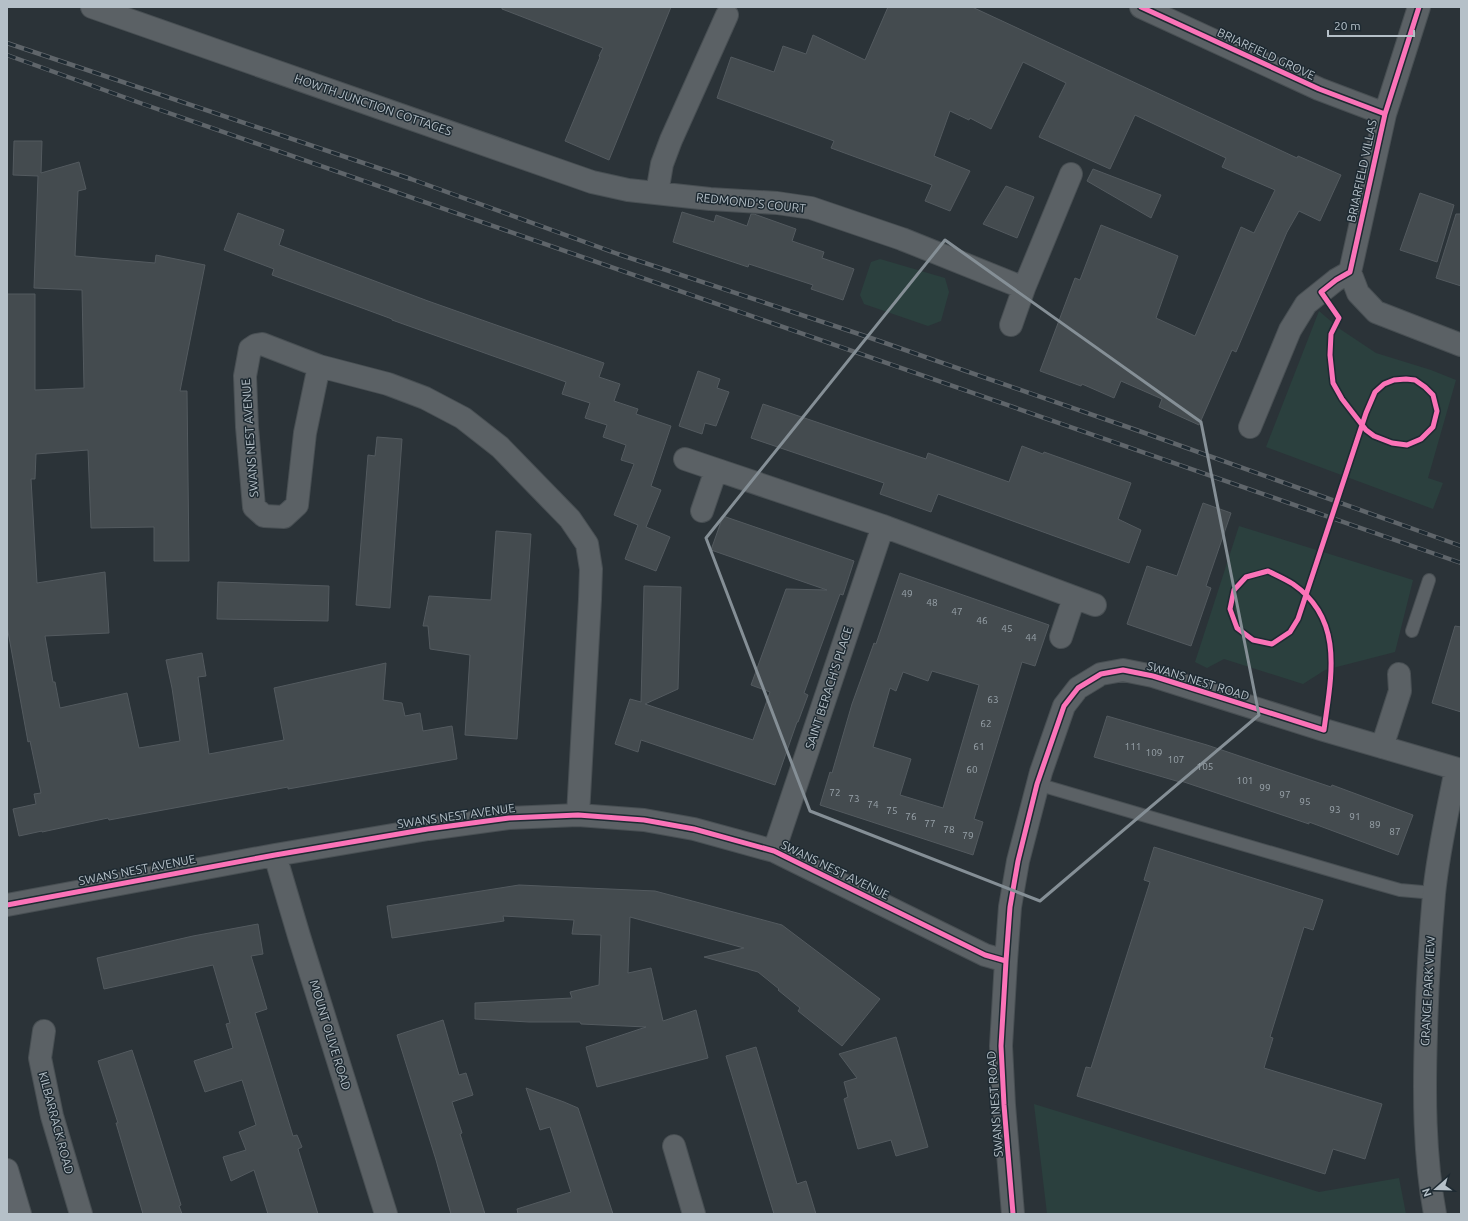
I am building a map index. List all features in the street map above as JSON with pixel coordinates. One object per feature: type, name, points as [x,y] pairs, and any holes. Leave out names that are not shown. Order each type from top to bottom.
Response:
[{"type":"main road","points":[[7,1170],[20,1214]]},
{"type":"street","name":"HOWTH JUNCTION COTTAGES","points":[[92,7],[592,182],[628,190],[657,193]]},
{"type":"street","name":"BRIARFIELD GROVE","points":[[1141,7],[1319,89],[1384,114]]},
{"type":"street","name":"BRIARFIELD VILLAS","points":[[1350,272],[1384,114],[1419,7]]},
{"type":"street","points":[[657,193],[662,164],[671,140],[727,15]]},
{"type":"street","points":[[1011,325],[1024,288],[1071,174]]},
{"type":"street","name":"REDMOND'S COURT","points":[[657,193],[710,199],[777,203],[811,208],[902,239],[1024,288]]},
{"type":"street","points":[[1250,427],[1290,330],[1306,304],[1336,280],[1350,272],[1358,293],[1376,312],[1461,345]]},
{"type":"street","name":"SWANS NEST AVENUE","points":[[319,366],[306,433],[297,506],[284,517],[264,516],[254,507],[247,427],[245,376],[250,349],[256,345],[262,344],[319,366],[388,384],[425,398],[463,418],[500,447],[538,484],[570,519],[587,544],[591,569],[578,815]]},
{"type":"street","points":[[685,459],[883,526],[1095,605]]},
{"type":"street","points":[[702,511],[716,470]]},
{"type":"street","name":"SAINT BERACH'S PLACE","points":[[774,851],[883,526]]},
{"type":"street","points":[[1061,637],[1074,598]]},
{"type":"street","name":"SWANS NEST ROAD","points":[[1013,1214],[1004,1105],[1001,1046],[1010,907],[1018,861],[1037,784],[1064,706],[1078,688],[1101,674],[1124,670],[1153,676],[1324,730],[1459,770]]},
{"type":"street","points":[[1382,747],[1400,691],[1399,674]]},
{"type":"street","name":"GRANGE PARK VIEW","points":[[1435,1214],[1428,1156],[1425,1075],[1427,1006],[1434,893],[1444,825],[1459,770]]},
{"type":"street","name":"SWANS NEST AVENUE","points":[[7,905],[275,855],[428,829],[509,818],[578,815],[644,820],[694,829],[774,851],[985,955],[1006,961]]},
{"type":"street","name":"MOUNT OLIVE ROAD","points":[[275,855],[386,1214]]},
{"type":"street","name":"KILBARRACK ROAD","points":[[44,1031],[40,1058],[52,1116],[81,1214]]},
{"type":"street","points":[[674,1146],[694,1214]]},
{"type":"lane","points":[[1412,631],[1429,580]]},
{"type":"lane","points":[[1037,784],[1400,890],[1434,893]]},
{"type":"highlighted area","points":[[945,240],[1201,422],[1259,715],[1040,901],[810,811],[706,538]]},
{"type":"green space","points":[[880,259],[945,278],[949,292],[941,321],[928,326],[864,304],[860,295],[871,262]]},
{"type":"green space","points":[[1319,311],[1340,329],[1376,353],[1431,370],[1456,380],[1428,478],[1443,483],[1433,509],[1266,447]]},
{"type":"green space","points":[[1239,526],[1413,580],[1395,652],[1325,670],[1303,684],[1224,659],[1207,668],[1195,662]]},
{"type":"green space","points":[[1034,1104],[1319,1192],[1399,1178],[1406,1214],[1047,1214]]},
{"type":"building","points":[[502,7],[671,7],[609,160],[565,141],[603,48],[502,9]]},
{"type":"building","points":[[888,7],[972,7],[1297,158],[1298,156],[1341,175],[1320,221],[1299,211],[1287,232],[1236,352],[1232,350],[1199,425],[1159,407],[1162,399],[1121,381],[1114,398],[1082,384],[1081,386],[1040,371],[1075,278],[1080,280],[1101,225],[1178,256],[1156,318],[1195,336],[1241,227],[1254,233],[1275,190],[1222,167],[1226,158],[1135,115],[1110,169],[1039,137],[1066,83],[1023,62],[991,129],[970,118],[969,120],[950,111],[934,156],[970,171],[950,211],[925,201],[932,185],[831,148],[834,141],[717,98],[731,57],[774,72],[783,46],[806,54],[813,35],[865,60]]},
{"type":"building","points":[[14,141],[42,141],[41,173],[79,162],[86,189],[78,191],[75,256],[155,263],[156,255],[205,265],[180,391],[187,391],[189,561],[154,561],[154,527],[91,528],[88,450],[36,454],[35,479],[31,479],[37,583],[105,572],[109,633],[45,636],[53,682],[55,682],[60,708],[127,693],[139,748],[180,741],[166,660],[202,653],[206,676],[198,677],[209,754],[284,740],[274,688],[386,663],[383,700],[402,703],[405,716],[420,713],[423,731],[452,726],[457,759],[288,789],[288,787],[109,820],[108,818],[19,836],[13,809],[36,804],[34,794],[41,793],[30,741],[28,742],[7,626],[7,294],[35,294],[35,390],[84,388],[82,290],[34,288],[38,176],[13,175]]},
{"type":"building","points":[[1093,169],[1161,195],[1151,218],[1087,181]]},
{"type":"building","points":[[1006,186],[1034,197],[1017,238],[983,224]]},
{"type":"building","points":[[1420,193],[1454,205],[1437,262],[1400,250]]},
{"type":"building","points":[[682,212],[714,222],[716,215],[747,226],[751,214],[754,214],[796,229],[792,241],[824,252],[822,258],[854,269],[843,300],[811,289],[813,285],[749,264],[748,267],[673,242]]},
{"type":"building","points":[[238,213],[284,230],[279,245],[428,301],[604,363],[599,377],[620,384],[614,401],[638,409],[636,414],[671,426],[651,486],[661,490],[646,527],[670,537],[656,571],[625,559],[638,525],[614,515],[634,464],[621,460],[626,445],[603,437],[607,425],[585,418],[590,403],[562,394],[566,382],[392,320],[272,275],[274,269],[224,250]]},
{"type":"building","points":[[1456,214],[1461,214],[1461,286],[1436,278]]},
{"type":"building","points":[[698,371],[720,379],[717,388],[729,392],[716,426],[705,423],[702,434],[679,426]]},
{"type":"building","points":[[763,404],[926,459],[928,453],[1009,482],[1022,446],[1043,454],[1044,452],[1131,483],[1118,519],[1141,530],[1129,563],[938,494],[931,512],[880,494],[884,483],[751,438]]},
{"type":"building","points":[[377,437],[402,439],[390,608],[356,605],[368,455],[375,456]]},
{"type":"building","points":[[1203,503],[1231,513],[1206,586],[1211,588],[1191,646],[1127,624],[1147,566],[1177,576]]},
{"type":"building","points":[[723,516],[854,561],[843,595],[840,594],[804,693],[808,695],[775,785],[641,740],[638,752],[615,744],[630,699],[641,702],[644,586],[681,587],[678,689],[645,704],[753,740],[770,692],[751,685],[786,589],[827,590],[711,550]]},
{"type":"building","points":[[496,531],[531,534],[517,739],[465,735],[470,655],[430,649],[428,626],[423,626],[429,596],[491,600]]},
{"type":"building","points":[[900,573],[1049,625],[1035,666],[1022,662],[974,819],[983,822],[973,855],[820,805],[830,772],[832,773],[852,704],[874,643],[876,644]],"holes":[[[932,671],[979,685],[943,808],[900,795],[911,759],[873,747],[890,688],[896,691],[903,672],[928,681]]]},
{"type":"building","points":[[218,582],[329,586],[328,621],[217,619]]},
{"type":"building","points":[[1455,626],[1461,627],[1461,712],[1432,703]]},
{"type":"building","points":[[1107,716],[1207,745],[1331,787],[1332,785],[1413,815],[1398,855],[1309,822],[1309,824],[1181,781],[1180,782],[1094,757]]},
{"type":"building","points":[[1154,847],[1323,900],[1313,930],[1304,927],[1270,1037],[1273,1038],[1264,1068],[1382,1104],[1365,1159],[1333,1149],[1325,1174],[1077,1096],[1086,1067],[1091,1068],[1150,882],[1144,880]]},
{"type":"building","points":[[519,885],[655,891],[782,925],[880,999],[842,1046],[798,1011],[800,1008],[758,972],[704,957],[744,948],[630,917],[628,973],[651,968],[663,1021],[696,1010],[708,1058],[597,1087],[586,1047],[646,1027],[581,1024],[580,1022],[529,1022],[475,1019],[475,1003],[572,998],[570,992],[599,985],[601,935],[572,934],[574,920],[503,916],[504,921],[392,938],[387,906]]},
{"type":"building","points":[[258,924],[263,954],[251,956],[267,1009],[255,1013],[293,1136],[297,1135],[302,1147],[298,1149],[318,1214],[268,1214],[254,1170],[231,1181],[223,1157],[246,1150],[239,1132],[256,1125],[242,1080],[205,1092],[194,1061],[233,1048],[226,1024],[230,1023],[213,965],[104,989],[97,958],[193,936]]},
{"type":"building","points":[[443,1020],[459,1075],[466,1073],[473,1095],[452,1102],[462,1133],[460,1134],[485,1214],[451,1214],[436,1160],[397,1035]]},
{"type":"building","points":[[896,1037],[928,1147],[896,1156],[891,1140],[858,1149],[844,1099],[848,1097],[844,1082],[857,1078],[839,1054]]},
{"type":"building","points":[[756,1047],[797,1184],[806,1181],[816,1214],[774,1214],[726,1056]]},
{"type":"building","points":[[132,1050],[181,1205],[179,1206],[182,1214],[143,1214],[116,1123],[118,1123],[98,1061]]},
{"type":"building","points":[[526,1088],[578,1108],[613,1214],[518,1214],[517,1209],[571,1192],[550,1127],[540,1130]]},
{"type":"railway","points":[[7,43],[411,179],[618,254],[862,335],[1142,432],[1461,546]]},
{"type":"railway","points":[[7,55],[143,104],[1461,563]]},
{"type":"cycle path","points":[[1141,7],[1319,89],[1385,114]]},
{"type":"cycle path","points":[[1013,1214],[1004,1105],[1001,1046],[1010,907],[1018,861],[1037,784],[1064,706],[1078,688],[1101,674],[1123,670],[1153,676],[1324,730],[1331,670],[1331,651],[1328,632],[1321,615],[1310,598],[1293,584],[1268,571],[1246,577],[1234,590],[1230,609],[1237,628],[1253,640],[1272,644],[1290,632],[1298,619],[1366,413],[1375,392],[1384,384],[1394,380],[1415,380],[1433,395],[1437,411],[1433,427],[1421,439],[1407,445],[1392,443],[1374,436],[1366,430],[1342,399],[1333,383],[1330,355],[1331,334],[1339,318],[1321,292],[1336,280],[1350,272],[1385,114],[1419,7]]},
{"type":"cycle path","points":[[7,905],[275,855],[428,829],[509,818],[578,815],[644,820],[694,829],[774,851],[985,955],[1006,961]]}]
